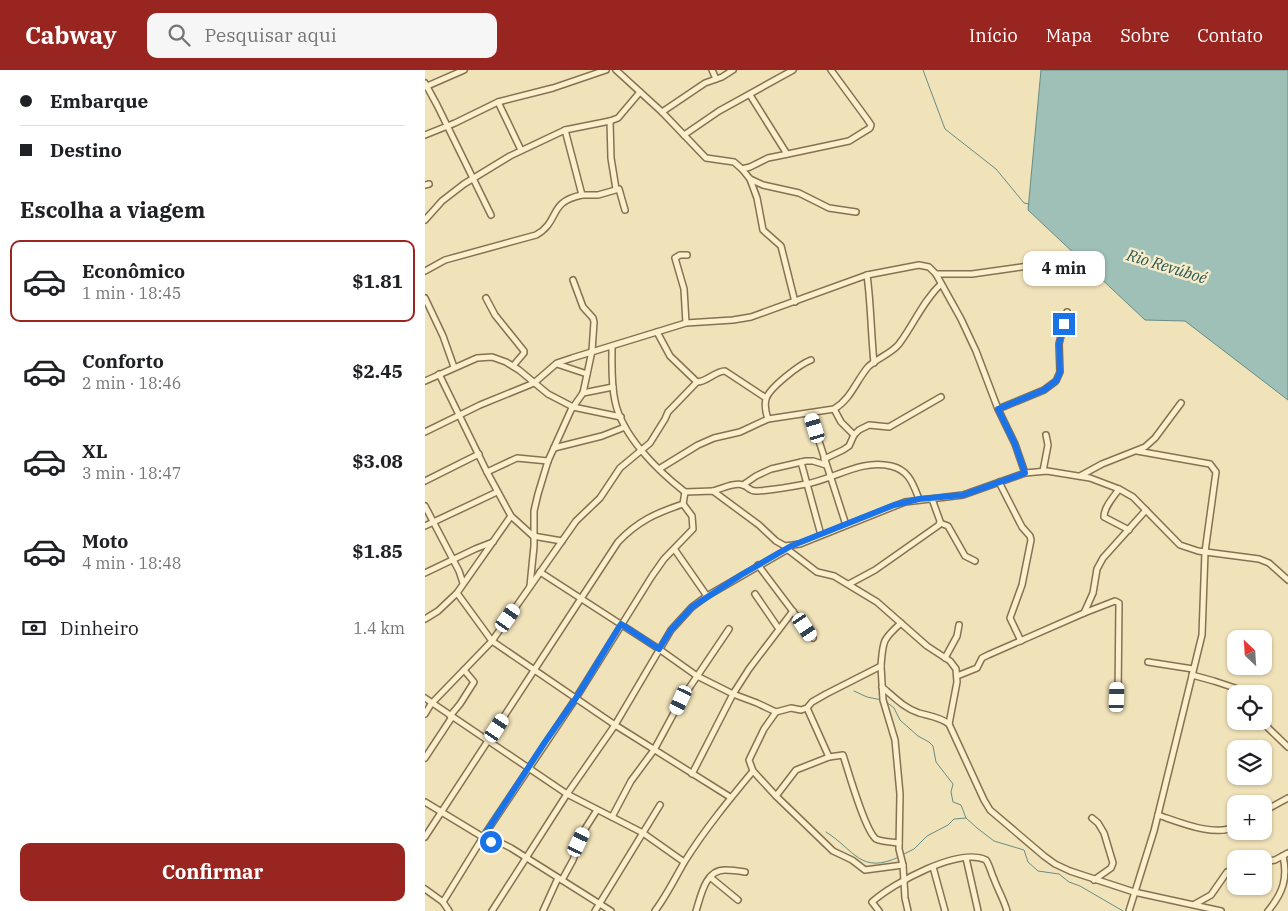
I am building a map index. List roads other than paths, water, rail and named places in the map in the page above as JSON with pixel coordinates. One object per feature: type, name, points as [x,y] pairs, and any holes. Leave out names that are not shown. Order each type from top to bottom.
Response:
[{"type":"street","points":[[464,70],[426,86],[491,214]]},
{"type":"street","points":[[425,135],[499,102],[553,88],[606,70]]},
{"type":"street","points":[[616,70],[662,112],[706,158],[732,161],[750,179],[757,198],[763,230],[781,246],[795,302]]},
{"type":"street","points":[[712,70],[716,79]]},
{"type":"street","points":[[662,112],[691,92],[733,70]]},
{"type":"street","points":[[685,135],[719,111],[793,70]]},
{"type":"street","points":[[742,169],[768,158],[849,142],[870,128],[871,125],[867,119],[831,70]]},
{"type":"street","points":[[425,220],[442,202],[473,178],[521,150],[565,130],[618,118],[640,92]]},
{"type":"street","points":[[749,95],[787,154]]},
{"type":"street","points":[[499,102],[521,150]]},
{"type":"street","points":[[610,121],[611,158],[616,189],[619,189],[625,210]]},
{"type":"street","points":[[565,130],[579,177],[582,195]]},
{"type":"street","points":[[750,179],[763,185],[808,197],[813,202],[829,208],[856,212]]},
{"type":"street","points":[[425,271],[445,260],[536,235],[548,226],[561,202],[570,197],[598,194],[616,189]]},
{"type":"street","points":[[686,323],[684,289],[675,258],[680,255],[687,255]]},
{"type":"street","points":[[936,274],[972,274],[1050,263]]},
{"type":"street","points":[[425,432],[460,414],[534,383],[557,363],[592,351],[612,347],[686,323],[751,317],[867,275],[919,265],[929,267],[936,274],[961,319],[976,351],[998,409],[1015,444],[1025,473]]},
{"type":"street","points":[[867,275],[874,363]]},
{"type":"street","points":[[530,586],[534,554],[534,511],[538,494],[548,461],[573,407],[583,394],[592,351],[595,322],[583,307],[573,280]]},
{"type":"street","points":[[659,469],[706,441],[740,432],[768,419],[834,408],[846,400],[867,369],[898,345],[915,321],[929,295],[941,284]]},
{"type":"street","points":[[425,298],[443,336],[454,367]]},
{"type":"street","points":[[486,298],[495,315],[524,351],[523,355],[513,366]]},
{"type":"street","points":[[998,409],[1044,390],[1056,381],[1060,372],[1059,344],[1067,312]]},
{"type":"street","points":[[657,332],[670,356],[697,382]]},
{"type":"street","points":[[612,347],[615,401],[625,427],[641,450],[666,477],[685,492],[713,491],[743,485],[771,469],[801,462],[813,461],[826,465]]},
{"type":"street","points":[[425,381],[454,367],[487,356],[513,366],[548,394],[573,407],[621,417]]},
{"type":"street","points":[[768,419],[765,407],[766,398],[792,371],[811,360]]},
{"type":"street","points":[[557,363],[587,374]]},
{"type":"street","points":[[425,714],[431,704],[492,641],[576,521],[600,498],[620,468],[656,436],[668,412],[697,382],[725,371],[766,398]]},
{"type":"street","points":[[439,374],[497,492],[511,516],[533,536],[562,541]]},
{"type":"street","points":[[583,394],[613,387]]},
{"type":"street","points":[[824,459],[849,446],[854,435],[859,430],[869,425],[889,427],[941,397]]},
{"type":"street","points":[[1080,476],[1102,464],[1145,447],[1155,438],[1181,403]]},
{"type":"street","points":[[834,408],[841,422],[854,435]]},
{"type":"street","points":[[810,413],[845,525]]},
{"type":"street","points":[[555,448],[602,436],[625,427]]},
{"type":"street","points":[[1043,471],[1048,445],[1046,435]]},
{"type":"street","points":[[1129,911],[1158,815],[1202,635],[1205,552],[1216,472],[1210,464],[1137,450]]},
{"type":"street","points":[[425,481],[479,454]]},
{"type":"street","points":[[487,472],[517,458],[548,461]]},
{"type":"street","points":[[801,462],[821,535]]},
{"type":"street","points":[[743,485],[754,491],[807,484],[866,465],[891,466],[907,474],[912,480],[919,499]]},
{"type":"street","points":[[492,911],[567,794],[615,725],[671,630],[692,607],[707,596],[789,548],[894,505],[919,499],[963,495],[1025,473],[1043,471],[1080,476],[1105,482],[1133,497],[1180,545],[1205,552],[1259,559],[1269,563],[1288,580]]},
{"type":"street","points":[[999,482],[1022,527],[1031,540],[1022,585],[1010,618],[1021,640]]},
{"type":"street","points":[[1119,489],[1107,505],[1103,516],[1129,530]]},
{"type":"street","points":[[713,491],[759,525],[776,541],[789,548],[817,572],[834,576],[877,602],[927,646],[950,660],[956,669],[957,676],[955,703],[949,724]]},
{"type":"street","points":[[425,526],[497,492]]},
{"type":"street","points":[[443,902],[483,837],[576,698],[652,576],[693,529],[692,516],[683,504],[685,492]]},
{"type":"street","points":[[932,498],[941,523],[948,526],[965,556],[975,561]]},
{"type":"street","points":[[425,835],[536,669],[609,554],[629,531],[648,517],[683,504]]},
{"type":"street","points":[[425,506],[459,571],[463,583]]},
{"type":"street","points":[[1084,614],[1093,594],[1097,569],[1103,558],[1145,510]]},
{"type":"street","points":[[425,619],[438,611],[457,593],[511,516]]},
{"type":"street","points":[[849,584],[875,570],[941,523]]},
{"type":"street","points":[[425,573],[493,542]]},
{"type":"street","points":[[675,550],[707,596]]},
{"type":"street","points":[[758,565],[813,638]]},
{"type":"street","points":[[540,572],[659,649],[697,676],[776,712]]},
{"type":"street","points":[[457,593],[492,641],[536,669],[615,725],[730,797]]},
{"type":"street","points":[[755,594],[779,629]]},
{"type":"street","points":[[957,676],[977,668],[982,658],[1115,601],[1119,603],[1117,697]]},
{"type":"street","points":[[692,774],[733,694],[749,669],[793,611]]},
{"type":"street","points":[[901,623],[886,637],[882,644],[881,666],[883,700],[895,740],[900,794],[899,843],[908,911]]},
{"type":"street","points":[[945,658],[957,636],[959,625]]},
{"type":"street","points":[[612,817],[631,781],[654,750],[681,700],[729,629]]},
{"type":"street","points":[[1148,662],[1193,672],[1227,685]]},
{"type":"street","points":[[881,666],[812,702],[807,708],[801,710],[791,708],[776,712],[764,729],[749,760],[753,771],[776,796],[833,851],[852,860],[861,869],[871,870],[903,865]]},
{"type":"street","points":[[425,758],[474,681],[464,670]]},
{"type":"street","points":[[882,687],[901,704],[942,719],[949,724],[983,800],[990,810],[1055,864],[1094,880],[1134,892],[1221,911]]},
{"type":"street","points":[[425,698],[431,704],[567,794],[643,833],[684,862]]},
{"type":"street","points":[[807,708],[829,757]]},
{"type":"street","points":[[1270,730],[1288,747]]},
{"type":"street","points":[[776,796],[796,770],[829,757],[843,755],[864,817],[874,836],[880,840],[899,843]]},
{"type":"street","points":[[655,911],[684,862],[730,797],[753,771]]},
{"type":"street","points":[[1272,807],[1288,798]]},
{"type":"street","points":[[425,802],[440,813],[491,842],[503,844],[611,911]]},
{"type":"street","points":[[595,911],[660,805]]},
{"type":"street","points":[[543,911],[560,879],[569,868],[583,832],[597,810]]},
{"type":"street","points":[[1158,815],[1194,827],[1227,830]]},
{"type":"street","points":[[1092,818],[1098,823],[1104,833],[1113,863],[1111,868],[1094,880]]},
{"type":"street","points":[[1268,911],[1283,885],[1286,874],[1285,855],[1272,861]]},
{"type":"street","points":[[966,858],[978,911]]},
{"type":"street","points":[[879,911],[872,902],[904,879],[933,867],[966,858],[982,858],[986,860],[1007,911]]},
{"type":"street","points":[[933,867],[945,911]]},
{"type":"street","points":[[696,911],[704,886],[710,877],[723,870],[745,872]]},
{"type":"street","points":[[1194,904],[1211,895],[1227,872]]},
{"type":"street","points":[[710,877],[738,900]]},
{"type":"street","points":[[425,889],[443,902],[449,911]]},
{"type":"water","name":"Rio Revúboé","points":[[1041,70],[1288,70],[1288,400],[1185,321],[1145,320],[1028,210]]},
{"type":"waterway","points":[[923,70],[945,129],[996,169],[1024,203],[1029,204]]},
{"type":"waterway","points":[[854,691],[867,697],[882,700]]},
{"type":"waterway","points":[[885,701],[894,708],[900,720],[933,746],[936,762],[953,784],[951,792],[953,802],[961,805],[966,818]]},
{"type":"waterway","points":[[902,855],[914,849],[927,836],[948,825],[954,819],[966,818],[994,841],[1024,850],[1028,862],[1038,871],[1059,874],[1069,882],[1080,886],[1123,911]]},
{"type":"waterway","points":[[826,832],[866,862],[886,862],[899,857]]}]
